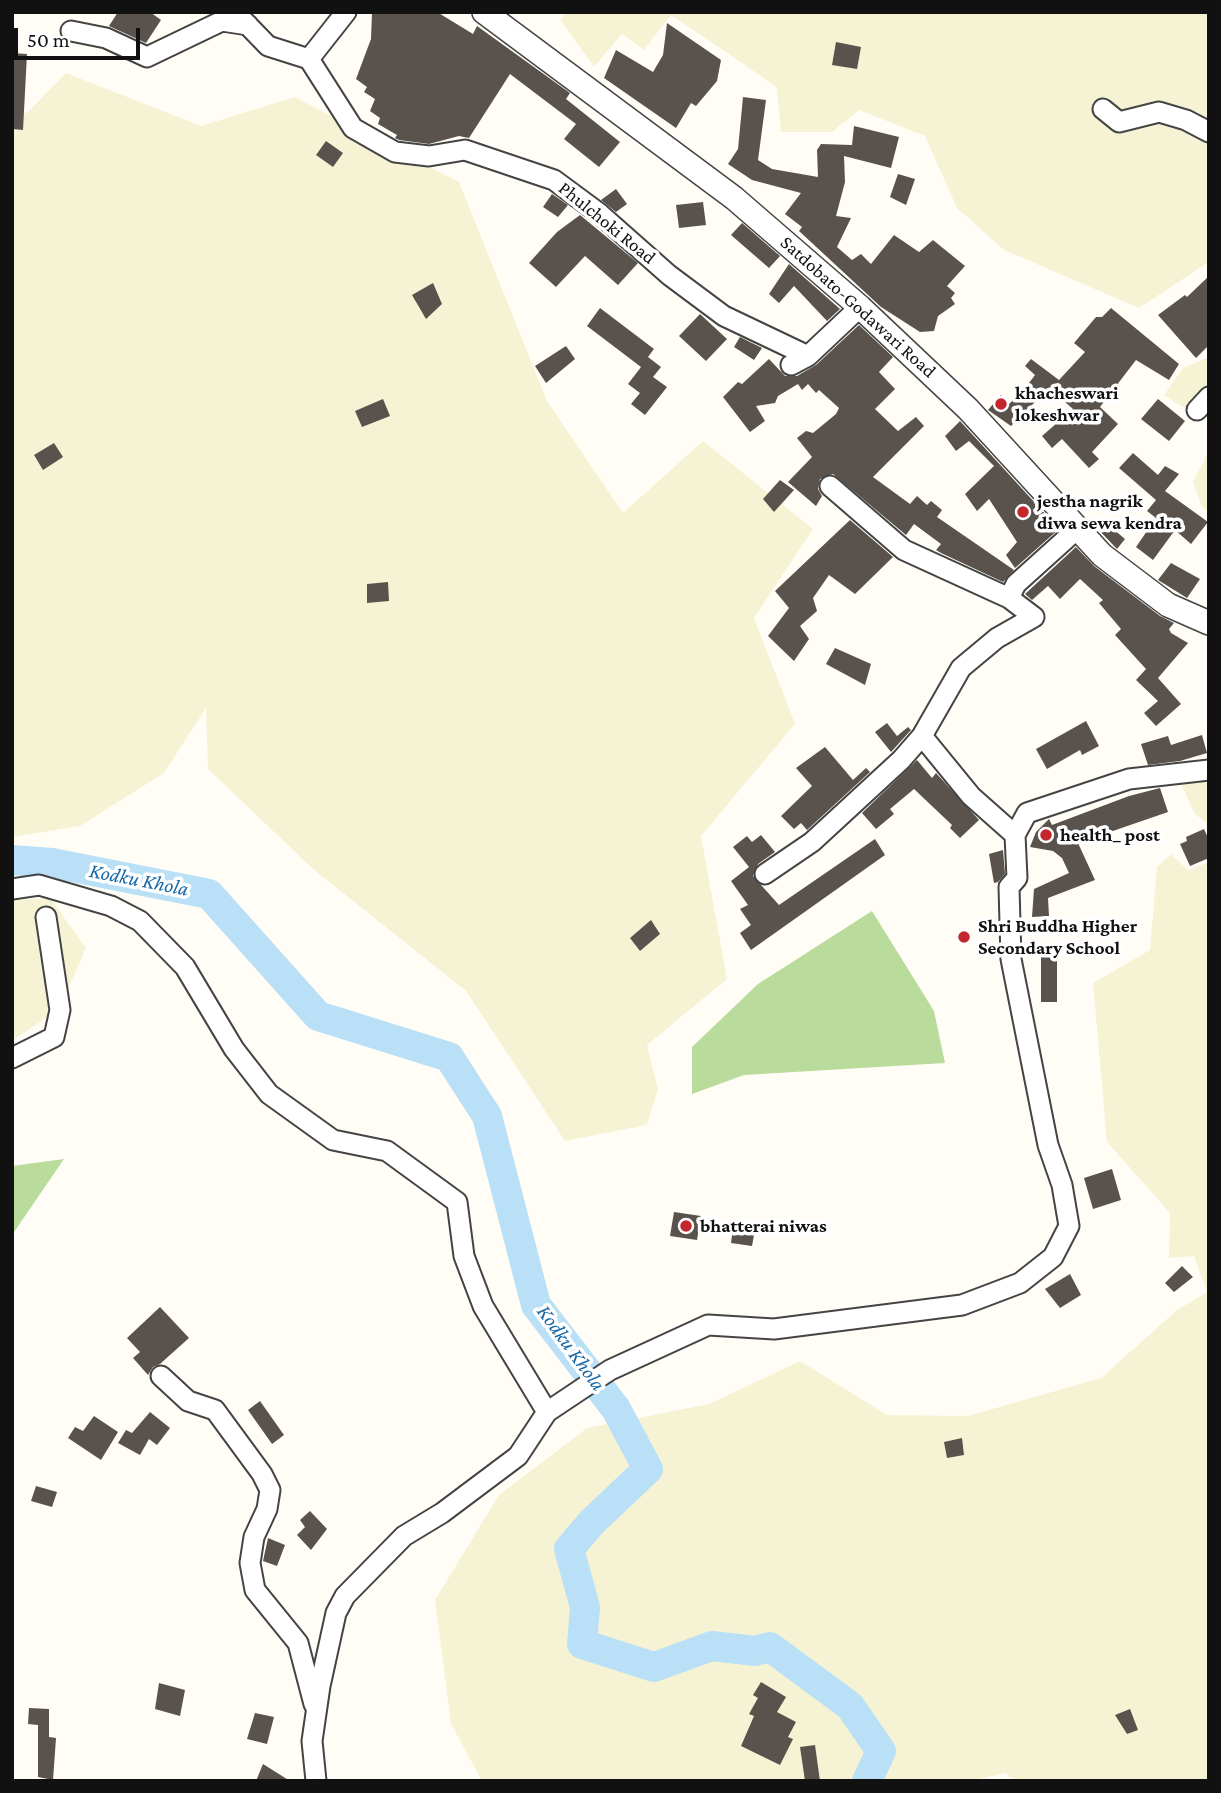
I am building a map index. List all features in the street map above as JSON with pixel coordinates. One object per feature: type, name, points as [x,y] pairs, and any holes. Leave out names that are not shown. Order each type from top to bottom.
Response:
[{"type":"street","points":[[71,31],[106,38],[147,57],[222,21],[242,19],[268,46],[309,58],[346,12]]},
{"type":"street","name":"Satdobato-Godawari Road","points":[[484,12],[734,198],[860,307],[1003,444],[1076,530],[1141,587],[1168,605],[1209,623]]},
{"type":"street","name":"Phulchoki Road","points":[[309,58],[353,128],[395,152],[429,156],[465,150],[554,180],[600,214],[669,275],[724,316],[799,360],[860,307]]},
{"type":"street","points":[[1103,109],[1119,122],[1159,113],[1186,120],[1209,132]]},
{"type":"street","points":[[765,874],[812,842],[901,760],[922,736],[961,668],[997,638],[1034,617],[1009,598],[904,550],[830,486]]},
{"type":"street","points":[[1009,598],[1016,584],[1076,530]]},
{"type":"street","points":[[922,736],[971,796],[1016,835]]},
{"type":"street","points":[[316,1781],[312,1766],[312,1741],[336,1613],[345,1596],[404,1536],[452,1506],[517,1456],[547,1412],[610,1370],[708,1325],[774,1329],[962,1305],[1020,1283],[1053,1257],[1069,1226],[1062,1185],[1048,1145],[1011,959],[1009,887],[1017,878],[1016,835],[1027,813],[1129,779],[1209,770]]},
{"type":"street","points":[[12,889],[39,885],[111,906],[140,921],[184,967],[234,1049],[269,1094],[333,1140],[387,1151],[457,1202],[464,1256],[483,1306],[547,1412]]},
{"type":"street","points":[[12,1058],[54,1037],[60,1010],[46,917]]},
{"type":"street","points":[[161,1376],[188,1401],[215,1410],[262,1474],[270,1490],[267,1509],[254,1537],[250,1563],[255,1590],[298,1643],[317,1715]]},
{"type":"shaded area","points":[[565,12],[1209,12],[1209,262],[1139,308],[1004,250],[957,208],[925,136],[859,110],[832,132],[781,132],[777,87],[671,15],[644,50],[622,34],[594,67],[561,21]]},
{"type":"shaded area","points":[[66,73],[201,126],[295,97],[459,182],[547,401],[623,513],[703,441],[813,529],[754,618],[795,724],[701,836],[727,979],[647,1045],[658,1089],[647,1125],[565,1141],[466,991],[313,869],[208,769],[206,708],[164,773],[80,826],[12,837],[12,110],[27,113]]},
{"type":"shaded area","points":[[1209,357],[1209,408],[1185,408],[1164,395],[1183,368]]},
{"type":"shaded area","points":[[1207,455],[1209,512],[1202,507],[1193,482]]},
{"type":"shaded area","points":[[1209,774],[1209,825],[1195,814],[1179,780]]},
{"type":"shaded area","points":[[1171,854],[1188,870],[1209,862],[1209,1781],[1016,1781],[1005,1773],[970,1781],[482,1781],[451,1724],[435,1600],[499,1495],[587,1428],[709,1404],[800,1361],[887,1415],[968,1416],[1101,1378],[1177,1310],[1207,1292],[1194,1256],[1169,1258],[1170,1213],[1107,1142],[1093,983],[1150,950],[1157,867]]},
{"type":"shaded area","points":[[50,898],[86,948],[59,1009],[12,1041],[12,900]]},
{"type":"green space","points":[[872,911],[934,1011],[945,1063],[744,1075],[692,1094],[692,1047],[758,984]]},
{"type":"green space","points":[[64,1159],[12,1235],[12,1166]]},
{"type":"building","points":[[118,12],[150,12],[161,20],[146,43],[109,26]]},
{"type":"building","points":[[372,12],[437,12],[473,34],[477,26],[570,93],[566,99],[620,142],[599,167],[564,139],[576,124],[510,74],[469,138],[459,136],[429,144],[395,138],[397,135],[378,124],[380,118],[370,111],[375,99],[364,92],[367,87],[356,79],[371,39]]},
{"type":"building","points":[[667,23],[721,60],[717,81],[696,106],[691,103],[676,128],[604,78],[616,50],[653,72],[663,55]]},
{"type":"building","points":[[836,42],[861,47],[857,69],[832,65]]},
{"type":"building","points":[[12,53],[27,54],[23,130],[12,129]]},
{"type":"building","points":[[743,97],[766,100],[758,160],[772,169],[818,177],[817,150],[821,144],[852,145],[854,126],[899,137],[891,168],[844,156],[845,182],[836,216],[851,218],[837,247],[852,260],[861,254],[871,264],[894,235],[919,252],[933,240],[965,266],[947,286],[955,293],[951,298],[955,304],[938,316],[934,331],[920,332],[881,307],[799,231],[802,227],[785,214],[801,193],[752,180],[728,164],[738,149]]},
{"type":"building","points":[[326,141],[343,153],[333,167],[316,155]]},
{"type":"building","points":[[898,174],[915,179],[906,205],[890,197]]},
{"type":"building","points":[[616,189],[627,204],[616,212],[601,200]]},
{"type":"building","points":[[552,194],[568,205],[558,217],[543,207]]},
{"type":"building","points":[[703,202],[706,225],[679,228],[676,205]]},
{"type":"building","points":[[580,215],[638,263],[618,285],[585,256],[556,287],[529,263],[557,232]]},
{"type":"building","points":[[742,223],[780,256],[769,268],[731,235]]},
{"type":"building","points":[[789,264],[840,309],[827,321],[794,286],[779,303],[769,294]]},
{"type":"building","points":[[1209,276],[1209,345],[1196,358],[1158,315],[1185,295],[1187,297]]},
{"type":"building","points":[[433,283],[442,304],[426,319],[412,295]]},
{"type":"building","points":[[600,308],[654,349],[648,357],[661,367],[653,377],[667,387],[645,415],[631,404],[640,393],[628,384],[641,367],[587,326]]},
{"type":"building","points":[[1111,308],[1179,364],[1169,380],[1136,360],[1100,407],[1118,424],[1092,452],[1099,459],[1089,468],[1062,439],[1052,448],[1042,436],[1073,409],[1049,388],[1011,426],[988,410],[1001,395],[1009,404],[1023,391],[1035,375],[1025,366],[1031,359],[1059,380],[1085,352],[1074,343],[1096,317],[1102,317]]},
{"type":"building","points":[[700,314],[727,339],[706,361],[679,336]]},
{"type":"building","points":[[859,325],[893,357],[879,372],[895,389],[875,409],[898,431],[916,417],[924,426],[873,477],[910,504],[917,496],[927,505],[931,501],[942,510],[937,517],[1014,570],[1003,582],[936,550],[941,544],[914,524],[906,535],[833,474],[820,479],[818,489],[822,496],[816,506],[788,482],[812,457],[797,438],[806,431],[813,433],[836,414],[839,408],[819,390],[816,393],[808,384],[802,390],[798,384],[778,396],[775,403],[756,406],[765,421],[750,432],[723,397],[769,359],[785,376],[797,376],[816,365]]},
{"type":"building","points":[[740,337],[762,348],[754,360],[734,347]]},
{"type":"building","points":[[566,346],[575,359],[546,383],[535,366]]},
{"type":"building","points":[[383,399],[390,416],[362,427],[355,411]]},
{"type":"building","points":[[1158,399],[1185,421],[1169,441],[1141,419]]},
{"type":"building","points":[[960,421],[1059,529],[1015,568],[1006,555],[1017,542],[989,499],[977,511],[965,494],[994,466],[969,441],[956,451],[945,436]]},
{"type":"building","points":[[54,443],[63,457],[43,470],[34,455]]},
{"type":"building","points":[[1133,453],[1158,475],[1165,466],[1179,474],[1165,491],[1208,522],[1191,544],[1175,530],[1153,560],[1136,547],[1156,518],[1147,511],[1156,500],[1119,468]]},
{"type":"building","points":[[780,480],[794,490],[774,512],[763,499]]},
{"type":"building","points":[[1100,518],[1125,539],[1117,549],[1094,525]]},
{"type":"building","points":[[850,520],[893,557],[855,594],[829,575],[813,598],[817,611],[800,626],[809,639],[794,661],[768,636],[789,608],[775,591]]},
{"type":"building","points":[[1076,547],[1094,566],[1160,616],[1174,623],[1169,629],[1171,633],[1188,643],[1158,678],[1181,704],[1156,726],[1144,713],[1158,701],[1136,680],[1146,669],[1115,635],[1121,629],[1099,603],[1103,600],[1080,579],[1060,599],[1048,586],[1032,600],[1025,594]]},
{"type":"building","points":[[1171,563],[1200,579],[1187,598],[1158,580]]},
{"type":"building","points":[[388,582],[389,601],[367,603],[367,584]]},
{"type":"building","points":[[835,648],[871,664],[865,685],[826,664]]},
{"type":"building","points":[[1086,721],[1099,746],[1082,755],[1080,750],[1047,769],[1036,749]]},
{"type":"building","points":[[887,723],[897,736],[908,727],[911,730],[891,752],[875,732]]},
{"type":"building","points":[[1202,735],[1207,753],[1180,761],[1148,765],[1141,744],[1168,736],[1171,745]]},
{"type":"building","points":[[825,747],[853,780],[866,768],[870,772],[807,830],[801,823],[794,829],[781,816],[812,786],[796,768]]},
{"type":"building","points":[[917,760],[932,778],[936,773],[979,820],[960,838],[950,828],[952,825],[914,789],[890,809],[894,814],[876,829],[862,813]]},
{"type":"building","points":[[1160,788],[1168,812],[1078,843],[1095,880],[1048,898],[1049,916],[1032,917],[1034,889],[1069,873],[1062,858],[1053,851],[1030,847],[1036,832],[1049,819],[1052,825],[1129,796]]},
{"type":"building","points":[[1204,829],[1209,840],[1209,858],[1190,866],[1180,844],[1187,841],[1186,837]]},
{"type":"building","points":[[761,835],[775,852],[758,864],[753,876],[779,905],[875,839],[885,855],[751,950],[740,933],[751,925],[740,909],[748,905],[731,881],[749,867],[733,847],[747,836],[752,842]]},
{"type":"building","points":[[1003,850],[1005,874],[994,883],[989,854]]},
{"type":"building","points":[[651,920],[660,934],[640,951],[630,938]]},
{"type":"building","points":[[1041,953],[1057,953],[1057,1002],[1041,1002]]},
{"type":"building","points":[[1112,1169],[1121,1200],[1093,1209],[1084,1178]]},
{"type":"building","name":"bhatterai niwas","points":[[674,1212],[701,1216],[697,1240],[670,1236]]},
{"type":"building","points":[[734,1221],[756,1224],[752,1246],[731,1243]]},
{"type":"building","points":[[1182,1266],[1193,1277],[1174,1292],[1165,1283]]},
{"type":"building","points":[[1070,1274],[1081,1295],[1060,1308],[1045,1289]]},
{"type":"building","points":[[160,1307],[189,1338],[153,1367],[148,1375],[133,1358],[140,1352],[127,1338]]},
{"type":"building","points":[[260,1401],[284,1435],[272,1444],[248,1410]]},
{"type":"building","points":[[150,1412],[170,1428],[157,1445],[149,1439],[140,1455],[118,1443],[126,1430],[132,1433]]},
{"type":"building","points":[[94,1416],[118,1432],[101,1460],[68,1438],[75,1427],[83,1431]]},
{"type":"building","points":[[962,1438],[964,1455],[947,1458],[944,1442]]},
{"type":"building","points":[[36,1486],[57,1492],[52,1507],[31,1501]]},
{"type":"building","points":[[310,1511],[327,1529],[311,1550],[297,1535],[305,1527],[300,1520]]},
{"type":"building","points":[[268,1538],[285,1545],[277,1566],[263,1561]]},
{"type":"building","points":[[761,1682],[786,1697],[777,1712],[796,1722],[788,1737],[793,1739],[780,1765],[741,1746],[754,1716],[749,1714],[758,1698],[753,1695]]},
{"type":"building","points":[[159,1683],[185,1690],[180,1716],[155,1709]]},
{"type":"building","points":[[29,1708],[49,1709],[49,1737],[56,1738],[53,1780],[38,1777],[38,1725],[28,1724]]},
{"type":"building","points":[[1130,1709],[1138,1730],[1127,1734],[1115,1715]]},
{"type":"building","points":[[255,1713],[274,1717],[267,1744],[247,1739]]},
{"type":"building","points":[[815,1745],[820,1781],[805,1781],[800,1747]]},
{"type":"building","points":[[263,1764],[290,1781],[256,1781]]},
{"type":"waterway","name":"Kodku Khola","points":[[12,860],[52,863],[209,894],[318,1016],[449,1057],[487,1116],[536,1305],[616,1409],[648,1469],[592,1522],[569,1549],[585,1607],[582,1644],[654,1667],[712,1646],[755,1651],[770,1647],[850,1706],[881,1751],[867,1781]]},
{"type":"place","name":"khacheswari lokeshwar","points":[[1001,404]]},
{"type":"place","name":"jestha nagrik diwa sewa kendra","points":[[1023,512]]},
{"type":"place","name":"health_ post","points":[[1046,835]]},
{"type":"place","name":"Shri Buddha Higher Secondary School","points":[[964,937]]},
{"type":"place","name":"bhatterai niwas","points":[[686,1226]]}]
